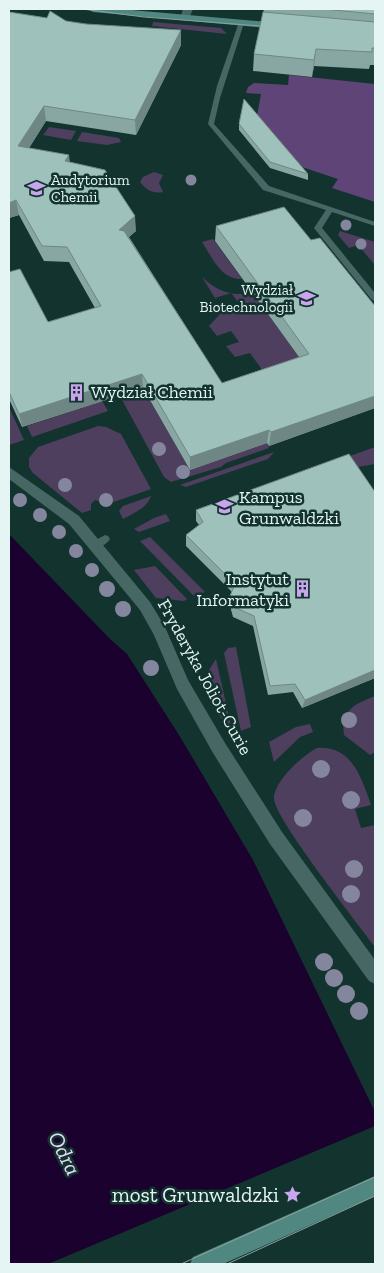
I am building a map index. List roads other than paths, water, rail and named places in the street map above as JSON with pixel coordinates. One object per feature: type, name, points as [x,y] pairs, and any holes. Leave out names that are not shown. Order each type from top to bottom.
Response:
[{"type":"street","points":[[93,9],[184,19],[292,27]]},
{"type":"street","points":[[184,19],[188,9]]},
{"type":"street","name":"Fryderyka Joliot-Curie","points":[[9,472],[74,520],[100,542],[145,606],[160,632],[182,684],[224,756],[276,838],[375,975]]},
{"type":"street","points":[[200,1264],[375,1186]]},
{"type":"lane","points":[[241,23],[228,67],[222,77],[211,124],[266,188],[375,224]]},
{"type":"lane","points":[[331,210],[318,228],[375,298]]},
{"type":"water","name":"Odra","points":[[9,534],[110,639],[127,654],[179,735],[253,860],[375,1112],[375,1264],[9,1264]]},
{"type":"tram line","points":[[82,9],[144,17],[273,27]]},
{"type":"tram line","points":[[181,1264],[375,1177]]},
{"type":"tram line","points":[[227,1264],[375,1196]]},
{"type":"place","name":"Audytorium Chemii","points":[[37,189]]},
{"type":"place","name":"Wydział Biotechnologii","points":[[307,299]]},
{"type":"place","name":"Wydział Chemii","points":[[77,392]]},
{"type":"place","name":"Kampus Grunwaldzki","points":[[225,507]]},
{"type":"place","name":"Instytut Informatyki","points":[[303,589]]},
{"type":"place","name":"most Grunwaldzki","points":[[293,1195]]}]
